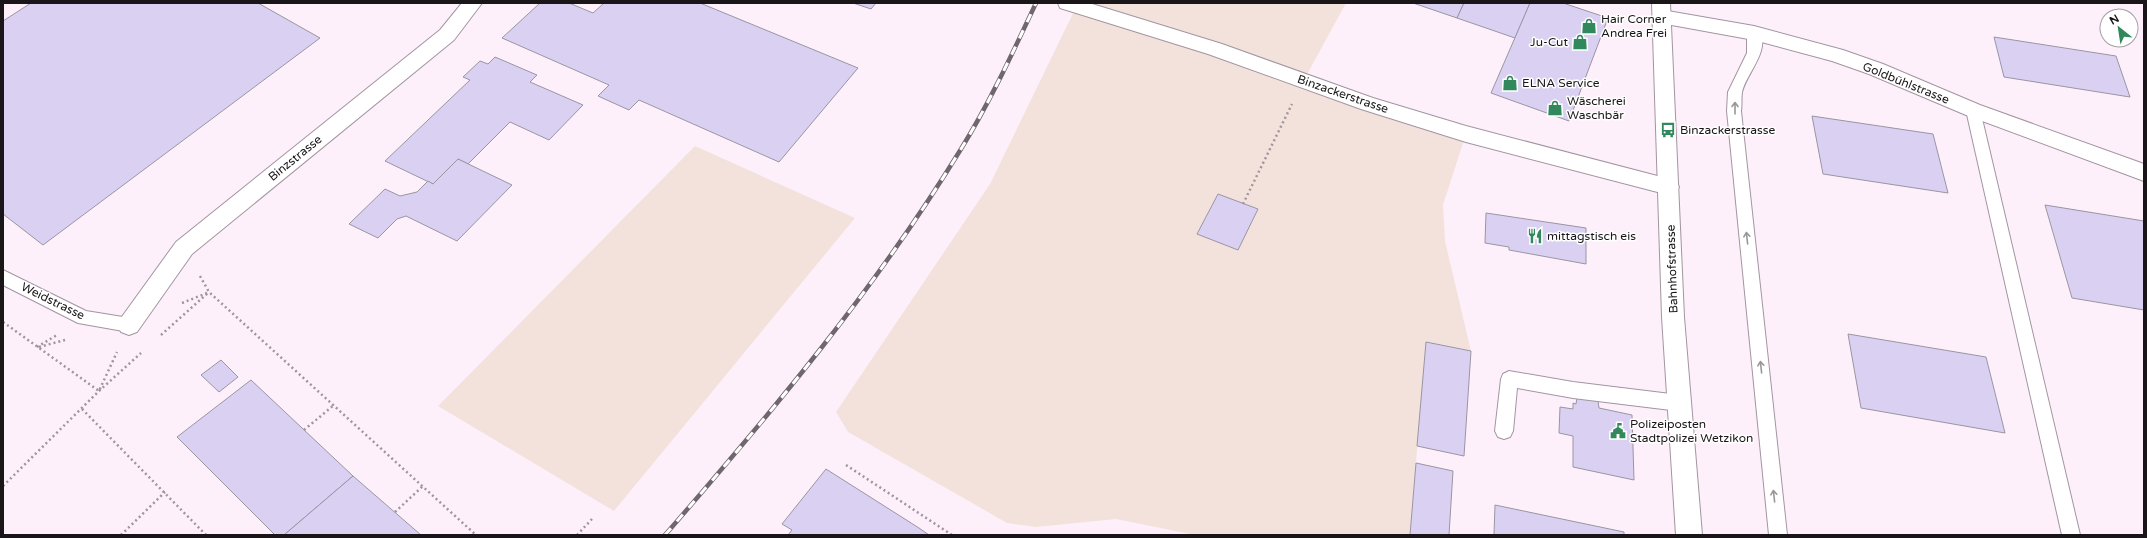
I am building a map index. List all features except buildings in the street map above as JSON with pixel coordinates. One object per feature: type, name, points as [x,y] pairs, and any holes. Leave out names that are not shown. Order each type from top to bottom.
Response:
[{"type":"street","name":"Binzstrasse","points":[[129,325],[184,248],[447,35],[473,3]]},
{"type":"street","name":"Binzackerstrasse","points":[[1067,3],[1215,50],[1304,80],[1368,104],[1466,134],[1669,187]]},
{"type":"street","name":"Goldbühlstrasse","points":[[1662,10],[1829,53],[1876,69],[1973,110],[2144,173]]},
{"type":"street","name":"Bahnhofstrasse","points":[[1662,10],[1673,317],[1689,535]]},
{"type":"lane","points":[[1754,34],[1754,53],[1735,92],[1734,110],[1778,535]]},
{"type":"lane","points":[[1973,110],[2071,535]]},
{"type":"lane","name":"Weidstrasse","points":[[3,276],[84,318],[129,325]]},
{"type":"lane","points":[[1504,431],[1509,379],[1573,390],[1679,403]]},
{"type":"path","points":[[1243,204],[1304,80]]},
{"type":"path","points":[[184,248],[209,292],[476,535]]},
{"type":"path","points":[[3,322],[99,391],[129,325]]},
{"type":"path","points":[[304,430],[334,405]]},
{"type":"path","points":[[3,486],[82,409],[206,535]]},
{"type":"path","points":[[846,465],[952,535]]},
{"type":"path","points":[[395,512],[423,486]]},
{"type":"path","points":[[121,535],[165,492]]},
{"type":"path","points":[[577,535],[592,519]]},
{"type":"shaded area","points":[[1078,3],[1346,3],[1304,80],[1466,134],[1443,205],[1445,241],[1471,351],[1426,342],[1410,535],[1195,535],[1116,519],[1036,527],[1007,523],[848,432],[836,412],[990,184]]},
{"type":"shaded area","points":[[695,146],[855,218],[614,511],[438,406]]},
{"type":"railway","points":[[665,535],[821,348],[894,251],[972,131],[1001,77],[1036,3]]},
{"type":"place","name":"Hair Corner Andrea Frei","points":[[1589,26]]},
{"type":"place","name":"Ju-Cut","points":[[1580,42]]},
{"type":"place","name":"ELNA Service","points":[[1510,83]]},
{"type":"place","name":"Wäscherei Waschbär","points":[[1555,108]]},
{"type":"place","name":"Binzackerstrasse","points":[[1668,130]]},
{"type":"place","name":"mittagstisch eis","points":[[1535,236]]},
{"type":"place","name":"Polizeiposten Stadtpolizei Wetzikon","points":[[1618,431]]}]
